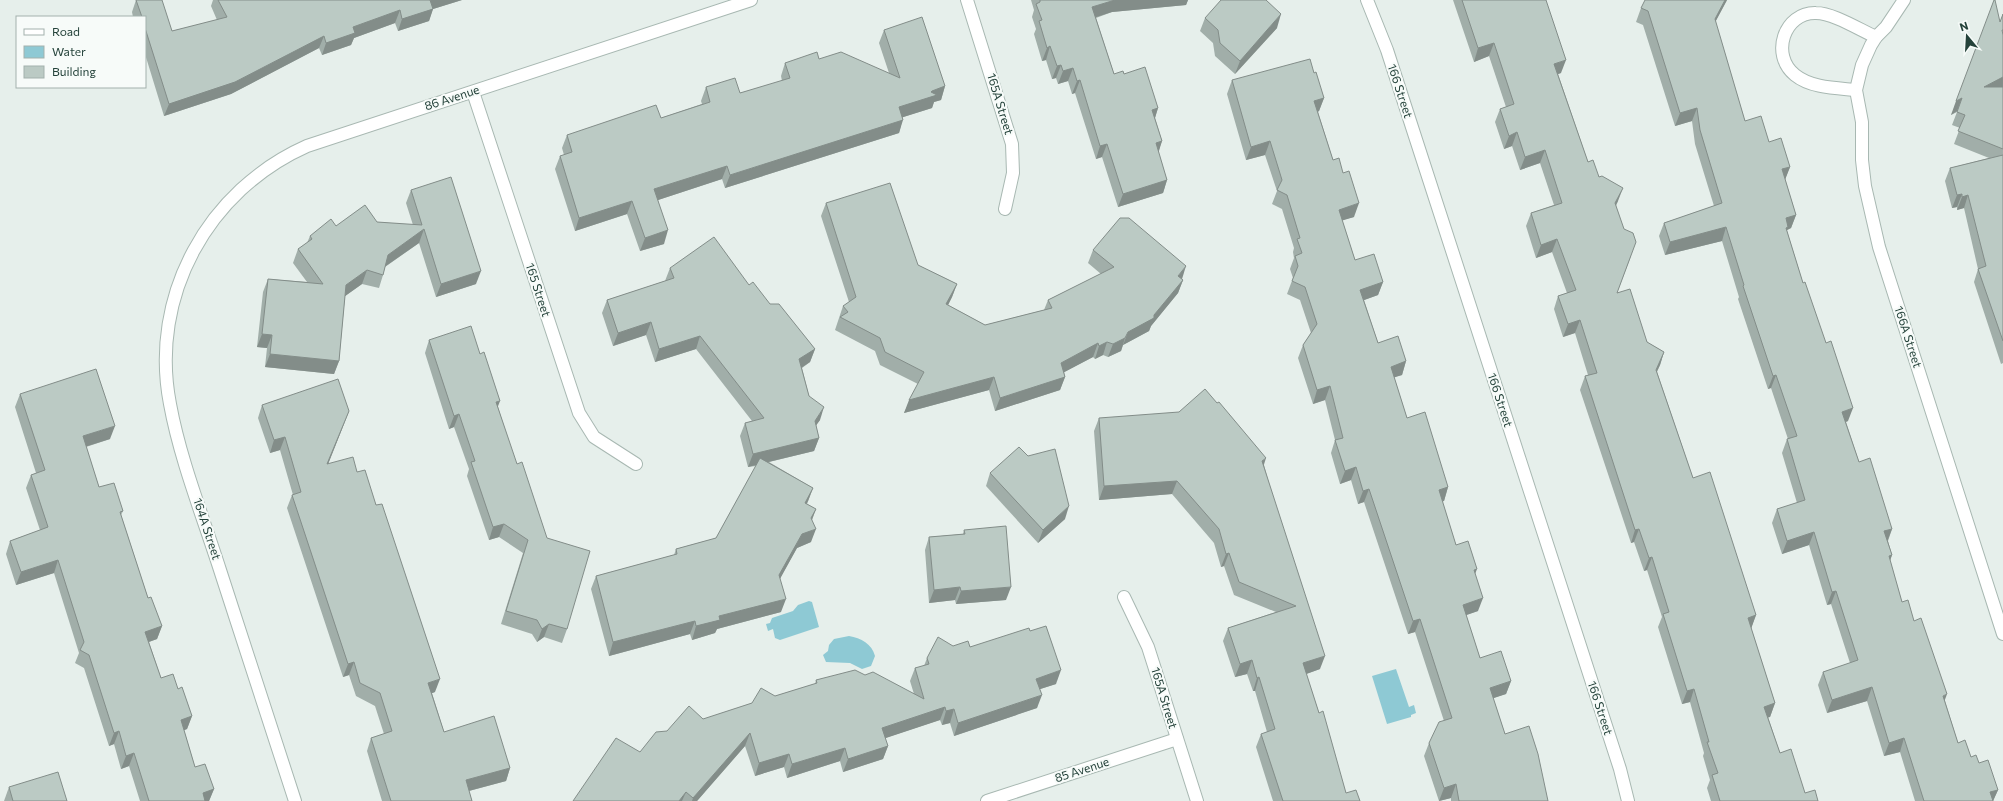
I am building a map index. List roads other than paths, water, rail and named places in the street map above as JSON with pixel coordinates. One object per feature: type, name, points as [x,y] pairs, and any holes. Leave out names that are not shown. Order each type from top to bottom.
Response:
[{"type":"street","name":"86 Avenue","points":[[192,254],[211,221],[235,194],[264,170],[289,154],[339,134],[473,92],[751,0]]},
{"type":"street","name":"165A Street","points":[[967,0],[1012,144],[1013,173],[1005,210]]},
{"type":"street","name":"166 Street","points":[[1367,0],[1387,50],[1620,769],[1628,801]]},
{"type":"street","name":"166A Street","points":[[1904,0],[1886,27],[1876,37],[1862,65],[1856,90],[1862,122],[1863,169],[1868,203],[1875,234],[2003,634]]},
{"type":"street","points":[[1856,90],[1810,83],[1795,76],[1789,70],[1783,56],[1784,36],[1791,25],[1798,19],[1817,13],[1834,18],[1876,37]]},
{"type":"street","name":"165 Street","points":[[473,92],[579,413],[594,437],[636,464]]},
{"type":"street","name":"164A Street","points":[[192,254],[177,291],[169,325],[166,368],[170,404],[187,465],[294,801]]},
{"type":"street","name":"165A Street","points":[[1124,597],[1148,647],[1198,801]]},
{"type":"street","name":"85 Avenue","points":[[987,801],[1177,739]]},
{"type":"water","points":[[809,601],[812,602],[819,627],[780,640],[775,638],[773,629],[768,631],[766,624],[770,623],[772,618],[793,611],[798,605]]},
{"type":"water","points":[[849,636],[858,638],[869,645],[875,656],[871,666],[862,669],[850,663],[826,662],[823,655],[828,651],[829,645],[834,639]]},
{"type":"water","points":[[1396,669],[1409,707],[1414,705],[1416,713],[1411,715],[1411,717],[1387,724],[1372,676]]}]
